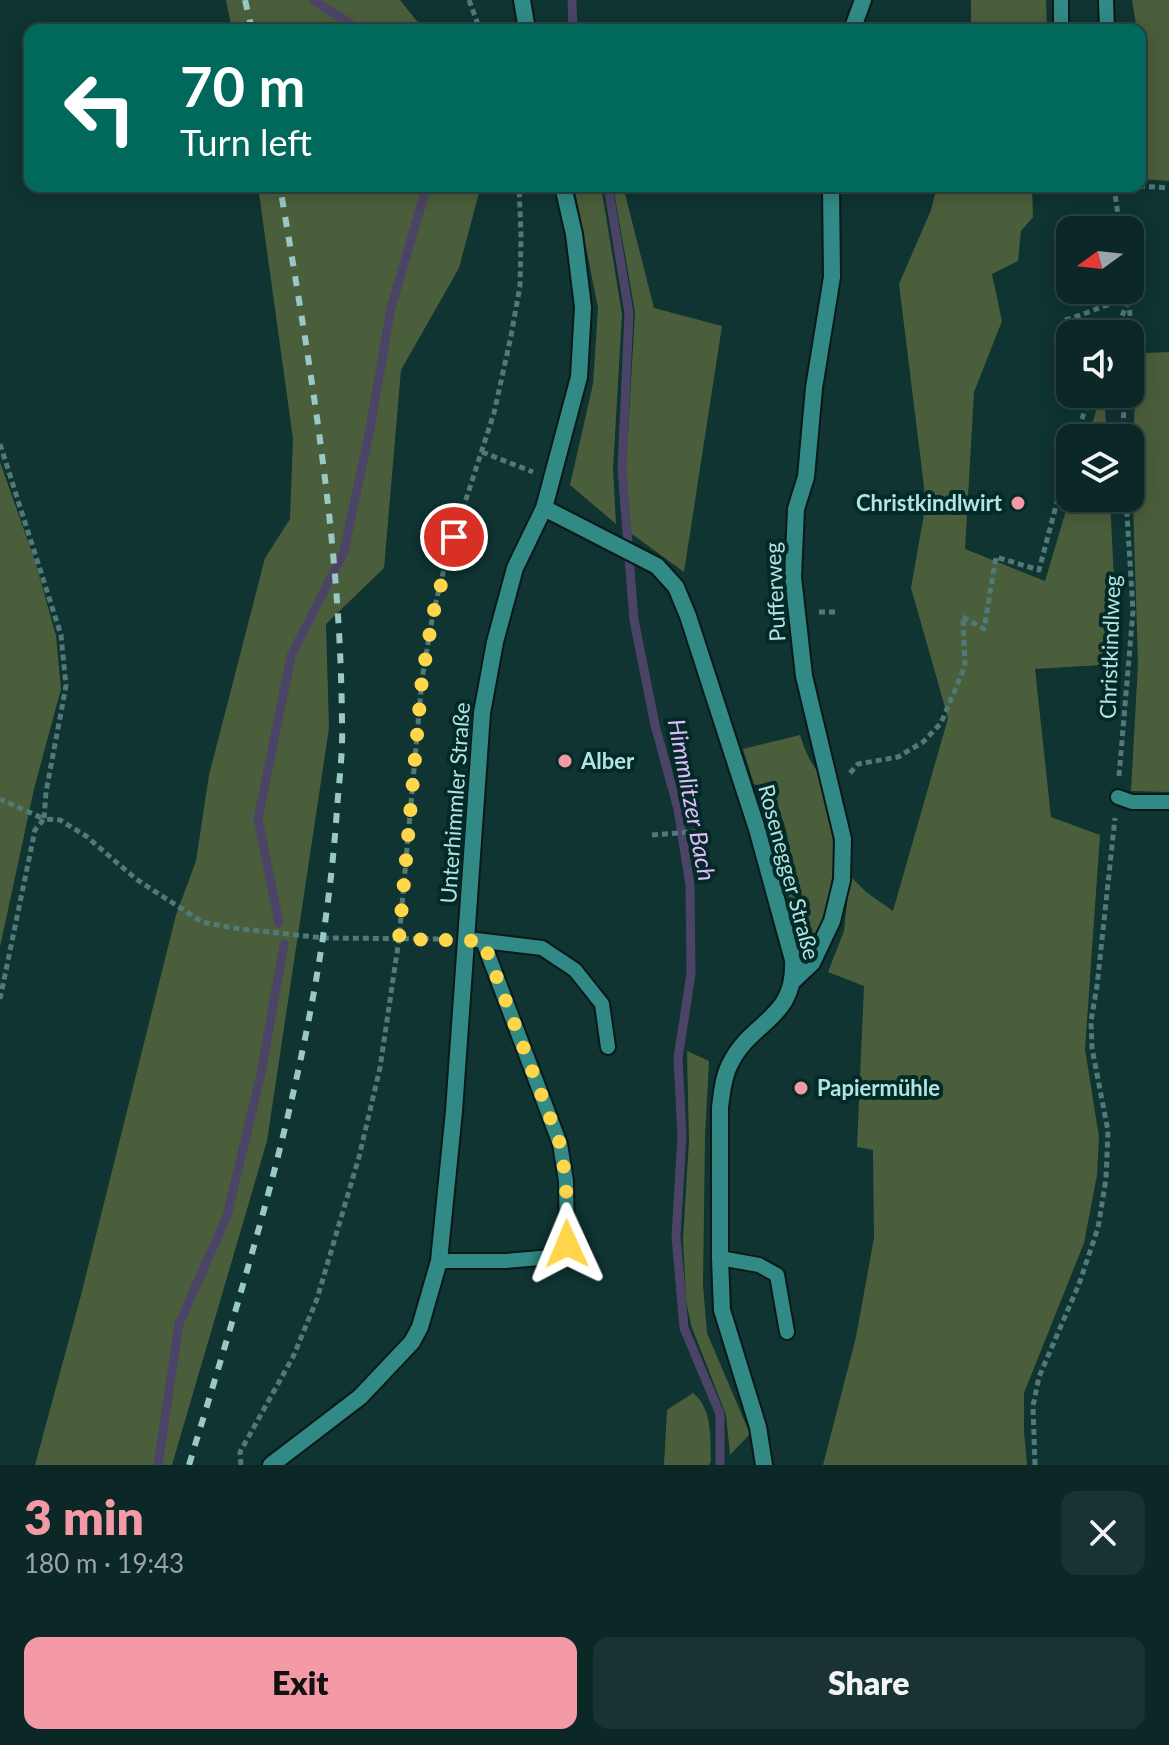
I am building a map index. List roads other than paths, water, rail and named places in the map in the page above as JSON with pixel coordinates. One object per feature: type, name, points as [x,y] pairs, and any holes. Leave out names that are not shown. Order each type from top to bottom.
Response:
[{"type":"street","points":[[522,0],[526,24]]},
{"type":"street","points":[[854,24],[863,0]]},
{"type":"street","name":"Unterhimmler Straße","points":[[271,1465],[360,1397],[412,1342],[420,1327],[439,1261],[475,940],[482,713],[495,642],[515,568],[544,508],[579,377],[583,307],[574,234],[564,192]]},
{"type":"street","name":"Pufferweg","points":[[794,980],[812,963],[832,921],[842,880],[843,839],[804,676],[793,577],[796,509],[806,477],[814,388],[832,277],[831,192]]},
{"type":"street","name":"Rosenegger Straße","points":[[544,508],[657,566],[676,587],[692,627],[781,911],[793,960],[794,980],[787,1000],[730,1062],[720,1107],[722,1310],[758,1427],[764,1465]]},
{"type":"lane","points":[[1061,0],[1061,24]]},
{"type":"lane","points":[[1106,0],[1107,24]]},
{"type":"lane","points":[[1118,797],[1132,802],[1169,802]]},
{"type":"lane","points":[[439,1261],[552,1257],[567,1244],[566,1181],[560,1144],[475,940],[542,948],[575,970],[602,1004],[608,1047]]},
{"type":"lane","points":[[720,1258],[759,1265],[777,1275],[787,1332]]},
{"type":"waterway","points":[[313,0],[351,24]]},
{"type":"waterway","name":"Himmlitzer Bach","points":[[572,0],[573,24]]},
{"type":"waterway","points":[[279,923],[258,819],[291,656],[344,552],[391,308],[425,192]]},
{"type":"waterway","name":"Himmlitzer Bach","points":[[609,192],[629,313],[622,469],[634,620],[655,725],[678,809],[690,885],[691,974],[678,1058],[682,1136],[676,1236],[684,1328],[720,1414],[720,1465]]},
{"type":"waterway","points":[[158,1465],[179,1324],[227,1216],[261,1074],[284,944]]},
{"type":"railway","points":[[245,0],[251,24]]},
{"type":"railway","points":[[189,1465],[260,1223],[301,1059],[329,893],[341,756],[340,657],[330,522],[313,387],[281,192]]},
{"type":"place","name":"Christkindlwirt","points":[[1018,503]]},
{"type":"place","name":"Alber","points":[[565,761]]},
{"type":"place","name":"Papiermühle","points":[[801,1088]]}]
